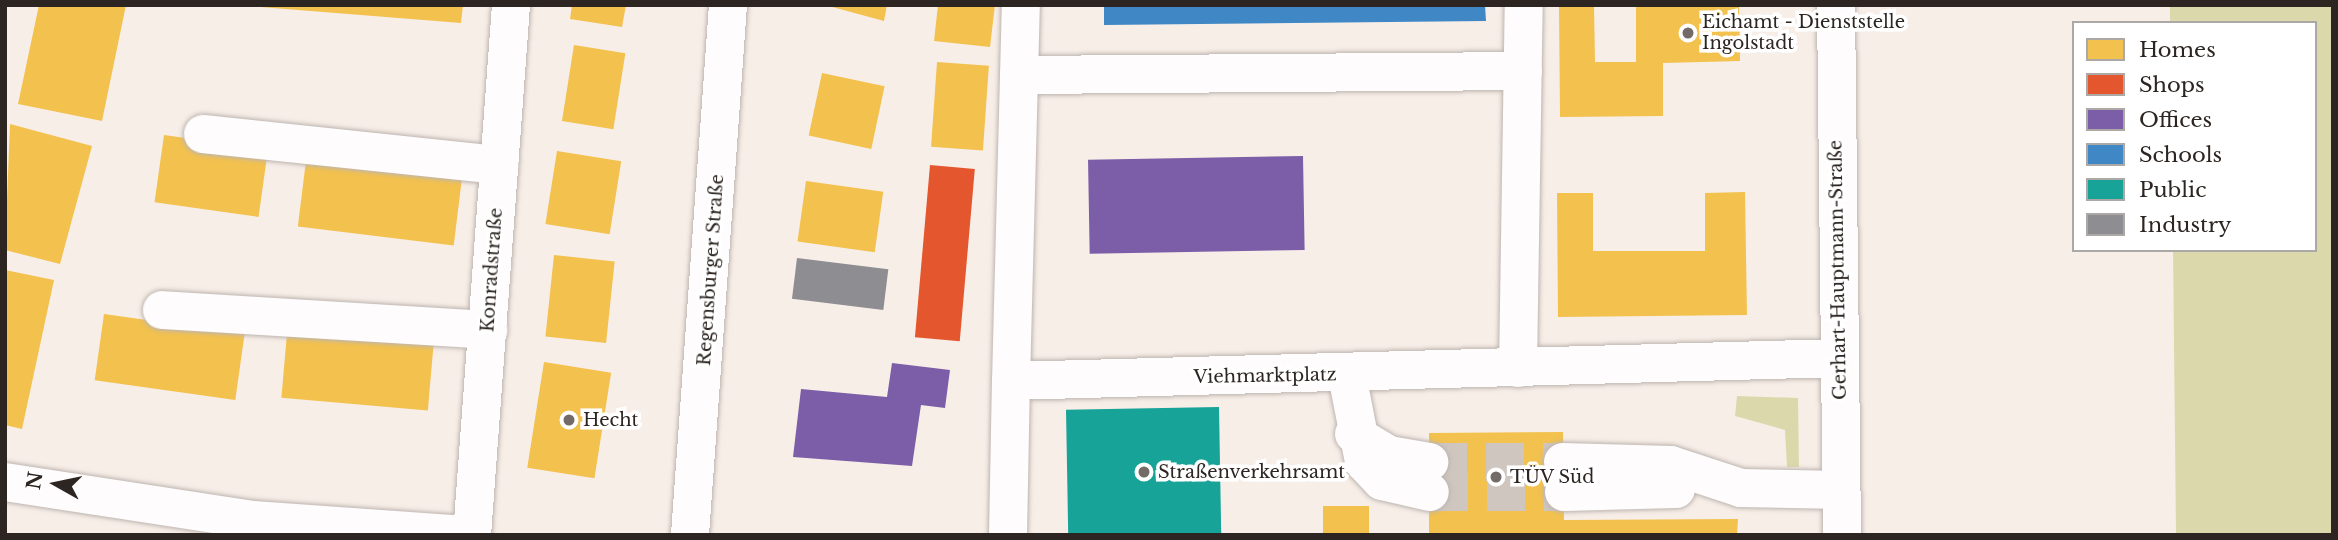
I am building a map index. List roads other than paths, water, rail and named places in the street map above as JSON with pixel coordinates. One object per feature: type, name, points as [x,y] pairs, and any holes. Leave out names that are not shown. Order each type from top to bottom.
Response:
[{"type":"street","name":"Konradstraße","points":[[472,535],[511,5]]},
{"type":"street","name":"Regensburger Straße","points":[[690,535],[728,5]]},
{"type":"street","points":[[1007,535],[1021,5]]},
{"type":"street","points":[[1518,368],[1524,5]]},
{"type":"street","name":"Gerhart-Hauptmann-Straße","points":[[1836,5],[1842,535]]},
{"type":"street","points":[[1019,75],[1523,71]]},
{"type":"street","points":[[203,134],[499,165]]},
{"type":"street","points":[[162,310],[488,330]]},
{"type":"street","name":"Viehmarktplatz","points":[[1012,381],[1347,375],[1838,358]]},
{"type":"street","points":[[1347,375],[1354,434],[1364,462],[1382,481],[1429,477]]},
{"type":"street","points":[[1563,477],[1671,465],[1741,488],[1841,490]]},
{"type":"street","points":[[5,482],[253,527],[465,535]]},
{"type":"tunnel","points":[[1429,462],[1563,462]]},
{"type":"tunnel","points":[[1430,492],[1564,492]]},
{"type":"place","name":"Eichamt - Dienststelle Ingolstadt","points":[[1688,33]]},
{"type":"place","name":"Hecht","points":[[569,420]]},
{"type":"place","name":"Straßenverkehrsamt","points":[[1144,472]]},
{"type":"place","name":"TÜV Süd","points":[[1496,477]]}]
